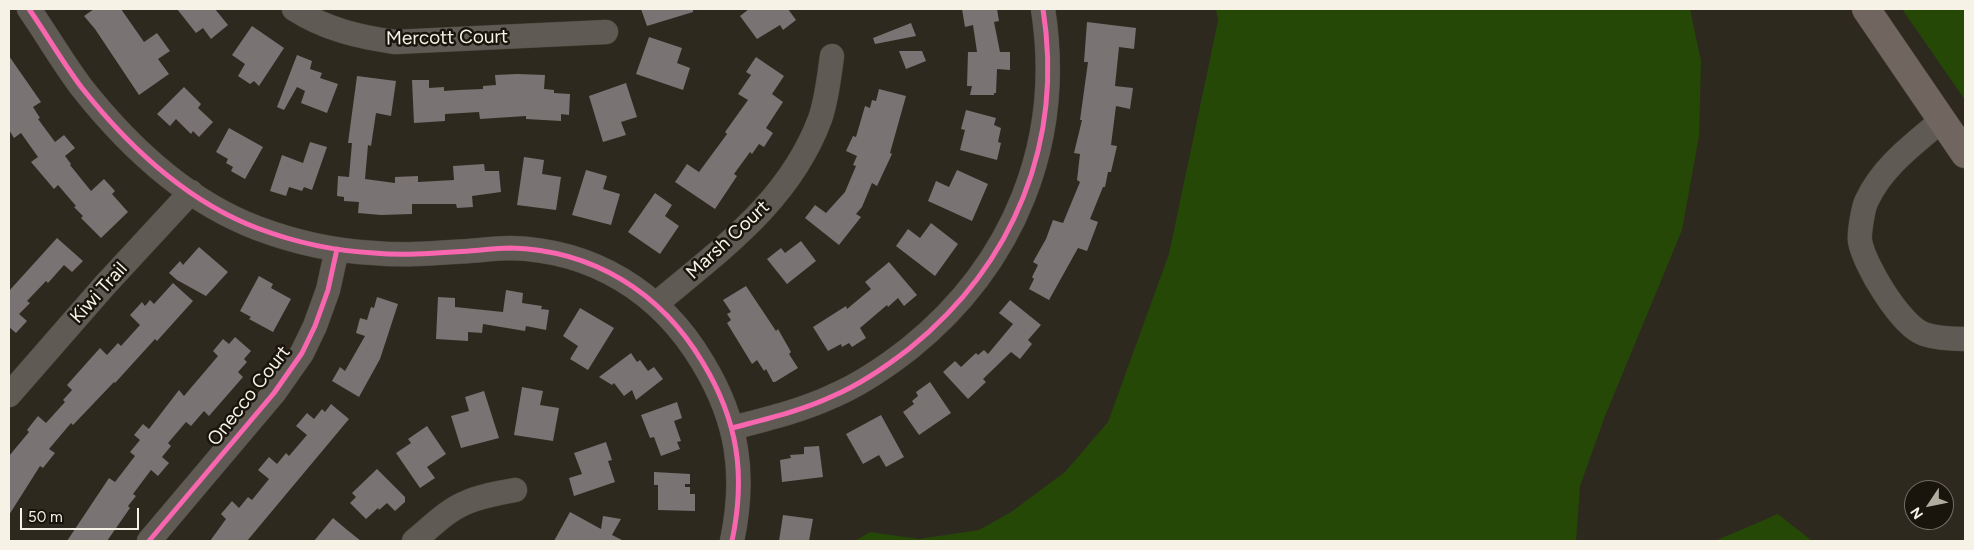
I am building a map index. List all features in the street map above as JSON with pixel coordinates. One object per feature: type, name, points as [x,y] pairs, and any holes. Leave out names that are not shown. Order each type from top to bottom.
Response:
[{"type":"main road","points":[[1866,9],[1965,154]]},
{"type":"street","points":[[29,9],[81,86],[109,120],[142,154],[170,178],[191,192],[225,213],[254,227],[291,240],[375,254],[507,248],[530,249],[566,256],[593,264],[637,288],[656,304],[677,328],[698,355],[716,384],[732,428],[738,453],[740,485],[737,518],[732,541]]},
{"type":"street","name":"Mercott Court","points":[[294,9],[334,29],[367,38],[395,42],[606,32]]},
{"type":"street","points":[[732,428],[802,409],[835,396],[863,380],[896,359],[930,331],[956,306],[979,278],[1011,226],[1028,186],[1042,135],[1048,65],[1043,9]]},
{"type":"street","name":"Marsh Court","points":[[656,304],[744,231],[789,178],[808,146],[820,119],[826,99],[832,56]]},
{"type":"street","points":[[1942,120],[1907,149],[1881,175],[1866,202],[1860,241],[1872,275],[1907,324],[1923,334],[1950,339],[1965,339]]},
{"type":"street","name":"Kiwi Trail","points":[[9,396],[105,285],[191,192]]},
{"type":"street","name":"Onecco Court","points":[[149,541],[274,393],[302,353],[315,326],[328,290],[337,249]]},
{"type":"street","points":[[414,541],[463,503],[515,490]]},
{"type":"green space","points":[[1216,9],[1690,9],[1701,61],[1699,136],[1682,230],[1605,416],[1580,486],[1576,541],[855,541],[870,532],[919,539],[979,530],[1011,512],[1065,472],[1108,422],[1169,254],[1218,21]]},
{"type":"green space","points":[[1902,9],[1965,9],[1965,100]]},
{"type":"green space","points":[[1778,514],[1812,541],[1715,541]]},
{"type":"building","points":[[94,9],[121,9],[144,42],[157,33],[170,51],[158,59],[169,74],[139,95],[95,29],[84,16]]},
{"type":"building","points":[[177,9],[215,9],[228,25],[211,39],[203,28],[196,33]]},
{"type":"building","points":[[641,9],[693,9],[693,12],[647,26]]},
{"type":"building","points":[[749,9],[788,9],[796,20],[783,30],[780,25],[757,39],[740,16]]},
{"type":"building","points":[[962,9],[997,9],[999,21],[994,22],[1000,52],[1010,52],[1010,70],[997,69],[996,93],[994,95],[970,95],[972,86],[967,86],[968,52],[977,52],[973,25],[965,27]]},
{"type":"building","points":[[1087,22],[1136,28],[1134,49],[1119,47],[1115,86],[1133,88],[1130,109],[1116,106],[1111,145],[1117,146],[1111,172],[1108,172],[1105,187],[1103,187],[1090,219],[1098,222],[1087,251],[1078,248],[1049,300],[1029,289],[1038,265],[1033,262],[1046,239],[1053,220],[1063,223],[1080,182],[1077,180],[1080,154],[1074,153],[1082,120],[1080,120],[1088,62],[1084,62]]},
{"type":"building","points":[[911,23],[916,36],[875,44],[873,38]]},
{"type":"building","points":[[252,26],[284,48],[259,86],[254,81],[250,84],[238,76],[245,64],[232,55]]},
{"type":"building","points":[[649,37],[682,48],[677,63],[690,68],[683,90],[636,74]]},
{"type":"building","points":[[899,51],[922,51],[926,61],[906,69]]},
{"type":"building","points":[[297,55],[312,61],[310,69],[322,73],[320,78],[338,84],[327,113],[301,103],[305,91],[297,87],[284,110],[277,107]]},
{"type":"building","points":[[9,56],[41,102],[33,107],[40,118],[38,119],[55,142],[64,135],[75,148],[65,156],[70,165],[91,191],[104,179],[115,191],[112,194],[128,212],[101,238],[81,218],[83,216],[58,185],[54,189],[31,162],[38,157],[21,133],[14,138],[9,130]]},
{"type":"building","points":[[756,57],[784,76],[772,94],[783,102],[766,128],[773,133],[764,147],[759,144],[752,154],[750,152],[734,174],[737,176],[715,209],[675,182],[687,164],[699,172],[727,134],[725,132],[748,100],[738,94],[751,75],[746,72]]},
{"type":"building","points":[[495,75],[545,75],[544,89],[554,90],[554,93],[570,94],[569,115],[561,114],[561,121],[526,119],[526,116],[480,119],[479,112],[445,114],[445,121],[414,123],[412,80],[429,80],[429,88],[444,87],[444,91],[483,89],[483,86],[496,85]]},
{"type":"building","points":[[357,76],[396,81],[391,116],[376,113],[371,146],[368,145],[365,179],[395,183],[395,177],[418,176],[418,182],[454,180],[453,166],[484,164],[485,171],[499,171],[501,192],[472,196],[473,207],[457,208],[456,204],[412,204],[412,214],[381,215],[358,213],[359,202],[344,201],[344,197],[337,196],[338,176],[349,177],[352,143],[348,143]]},
{"type":"building","points":[[626,83],[637,117],[621,122],[626,135],[603,142],[589,96]]},
{"type":"building","points":[[184,87],[201,104],[198,108],[213,122],[199,137],[193,131],[191,134],[176,119],[170,126],[157,114]]},
{"type":"building","points":[[879,89],[906,96],[890,153],[892,154],[877,186],[872,183],[862,207],[856,214],[861,217],[839,245],[805,218],[815,205],[826,213],[845,192],[856,166],[853,165],[857,156],[846,151],[853,136],[856,137],[865,106],[870,108],[872,100],[876,101]]},
{"type":"building","points":[[966,110],[996,118],[994,125],[1001,128],[998,142],[1001,143],[997,160],[960,150],[965,130],[961,129]]},
{"type":"building","points":[[229,128],[263,147],[245,179],[231,171],[233,167],[226,163],[228,159],[216,152]]},
{"type":"building","points":[[310,142],[327,147],[312,190],[304,187],[302,191],[289,187],[286,196],[270,191],[282,155],[303,163]]},
{"type":"building","points":[[524,157],[544,160],[542,174],[561,177],[556,210],[517,205]]},
{"type":"building","points":[[586,170],[607,176],[603,189],[620,194],[611,225],[572,215]]},
{"type":"building","points":[[957,170],[988,184],[972,221],[928,201],[936,181],[949,187]]},
{"type":"building","points":[[655,193],[672,205],[665,216],[679,226],[660,254],[628,232]]},
{"type":"building","points":[[931,223],[958,244],[935,276],[896,246],[908,229],[920,238]]},
{"type":"building","points":[[57,238],[83,261],[72,272],[64,265],[48,283],[46,281],[27,301],[30,303],[19,314],[27,321],[16,333],[9,327],[9,291]]},
{"type":"building","points":[[801,241],[816,261],[787,284],[767,259],[781,248],[785,253]]},
{"type":"building","points":[[199,247],[228,272],[206,296],[177,280],[169,273],[180,261],[183,265]]},
{"type":"building","points":[[889,262],[917,295],[904,306],[898,298],[888,307],[887,305],[860,328],[866,338],[852,347],[849,343],[842,347],[841,344],[828,351],[813,327],[846,306],[847,309],[871,289],[865,282]]},
{"type":"building","points":[[259,276],[273,284],[271,288],[291,299],[273,332],[249,319],[251,317],[240,311]]},
{"type":"building","points":[[173,283],[193,301],[157,341],[155,339],[73,425],[71,423],[49,449],[55,453],[43,468],[40,466],[9,515],[9,456],[29,432],[27,430],[38,416],[46,423],[65,402],[63,400],[72,390],[67,385],[100,348],[107,355],[118,343],[121,346],[140,325],[130,315],[142,302],[145,306],[150,300],[154,304]]},
{"type":"building","points":[[746,286],[776,331],[778,329],[791,352],[789,354],[798,368],[775,382],[773,382],[766,369],[764,371],[757,360],[752,364],[727,323],[731,320],[727,314],[731,312],[723,300]]},
{"type":"building","points":[[506,290],[523,293],[522,303],[542,306],[541,309],[549,310],[546,330],[526,326],[525,331],[483,324],[482,333],[468,332],[468,341],[436,339],[438,297],[455,298],[455,307],[503,312]]},
{"type":"building","points":[[377,297],[398,304],[380,359],[359,397],[332,381],[340,367],[345,371],[365,336],[356,333],[360,318],[367,320],[371,307],[374,308]]},
{"type":"building","points":[[1010,300],[1041,325],[1028,340],[1032,344],[1020,359],[1011,352],[983,379],[986,382],[968,399],[943,372],[955,361],[961,367],[976,353],[978,355],[984,350],[988,354],[1013,324],[999,313]]},
{"type":"building","points":[[580,308],[614,328],[588,370],[570,359],[578,346],[563,336]]},
{"type":"building","points":[[235,337],[251,351],[244,359],[247,362],[238,372],[243,377],[209,416],[204,411],[191,426],[186,422],[168,443],[171,446],[162,457],[169,463],[158,476],[151,470],[133,494],[136,496],[128,506],[130,508],[107,541],[67,541],[109,478],[115,482],[135,456],[130,452],[140,440],[134,435],[143,424],[149,429],[179,390],[184,396],[218,356],[213,351],[223,339],[229,344]]},
{"type":"building","points":[[631,353],[637,362],[640,360],[648,371],[654,367],[663,379],[636,400],[632,390],[624,396],[614,383],[612,385],[599,377]]},
{"type":"building","points":[[930,382],[951,413],[919,435],[903,412],[914,404],[912,401],[918,396],[916,392]]},
{"type":"building","points":[[522,387],[543,391],[540,405],[559,408],[553,441],[514,435]]},
{"type":"building","points":[[484,391],[499,438],[461,448],[451,416],[469,411],[465,397]]},
{"type":"building","points":[[677,402],[682,418],[674,421],[681,441],[677,442],[680,449],[661,456],[654,437],[650,438],[641,415]]},
{"type":"building","points":[[331,404],[349,419],[247,541],[210,541],[226,519],[221,514],[232,501],[239,508],[248,497],[252,500],[269,479],[258,470],[269,457],[277,464],[286,453],[289,456],[307,435],[296,426],[307,413],[314,419],[322,409],[325,412]]},
{"type":"building","points":[[881,415],[904,457],[886,467],[879,455],[863,464],[846,434]]},
{"type":"building","points":[[427,426],[446,454],[427,467],[435,478],[420,488],[396,453],[411,443],[408,439]]},
{"type":"building","points":[[606,442],[612,460],[608,461],[615,482],[574,496],[569,478],[582,474],[574,453]]},
{"type":"building","points":[[819,446],[823,477],[782,482],[780,460],[791,458],[790,455],[804,454],[804,447]]},
{"type":"building","points":[[377,469],[405,497],[405,502],[395,511],[387,503],[366,519],[350,503],[356,497],[352,493]]},
{"type":"building","points":[[654,472],[690,474],[690,484],[685,484],[685,487],[690,487],[690,494],[695,494],[695,511],[658,510],[658,485],[654,485]]},
{"type":"building","points":[[570,512],[601,529],[603,516],[621,519],[612,535],[624,541],[554,541]]},
{"type":"building","points":[[783,515],[813,519],[809,541],[779,541]]},
{"type":"building","points":[[333,518],[346,529],[361,541],[314,541]]},
{"type":"cycle path","points":[[29,9],[82,88],[119,131],[160,170],[206,203],[231,217],[285,238],[329,248],[359,252],[410,254],[510,248],[540,251],[569,257],[596,267],[622,280],[645,296],[667,315],[686,338],[703,363],[724,406],[736,449],[738,471],[738,494],[732,541]]},
{"type":"cycle path","points":[[732,428],[808,406],[864,380],[910,348],[946,315],[978,278],[1003,239],[1023,197],[1038,153],[1046,106],[1048,58],[1043,9]]},
{"type":"cycle path","points":[[149,541],[274,393],[302,353],[315,326],[328,290],[337,249]]}]
